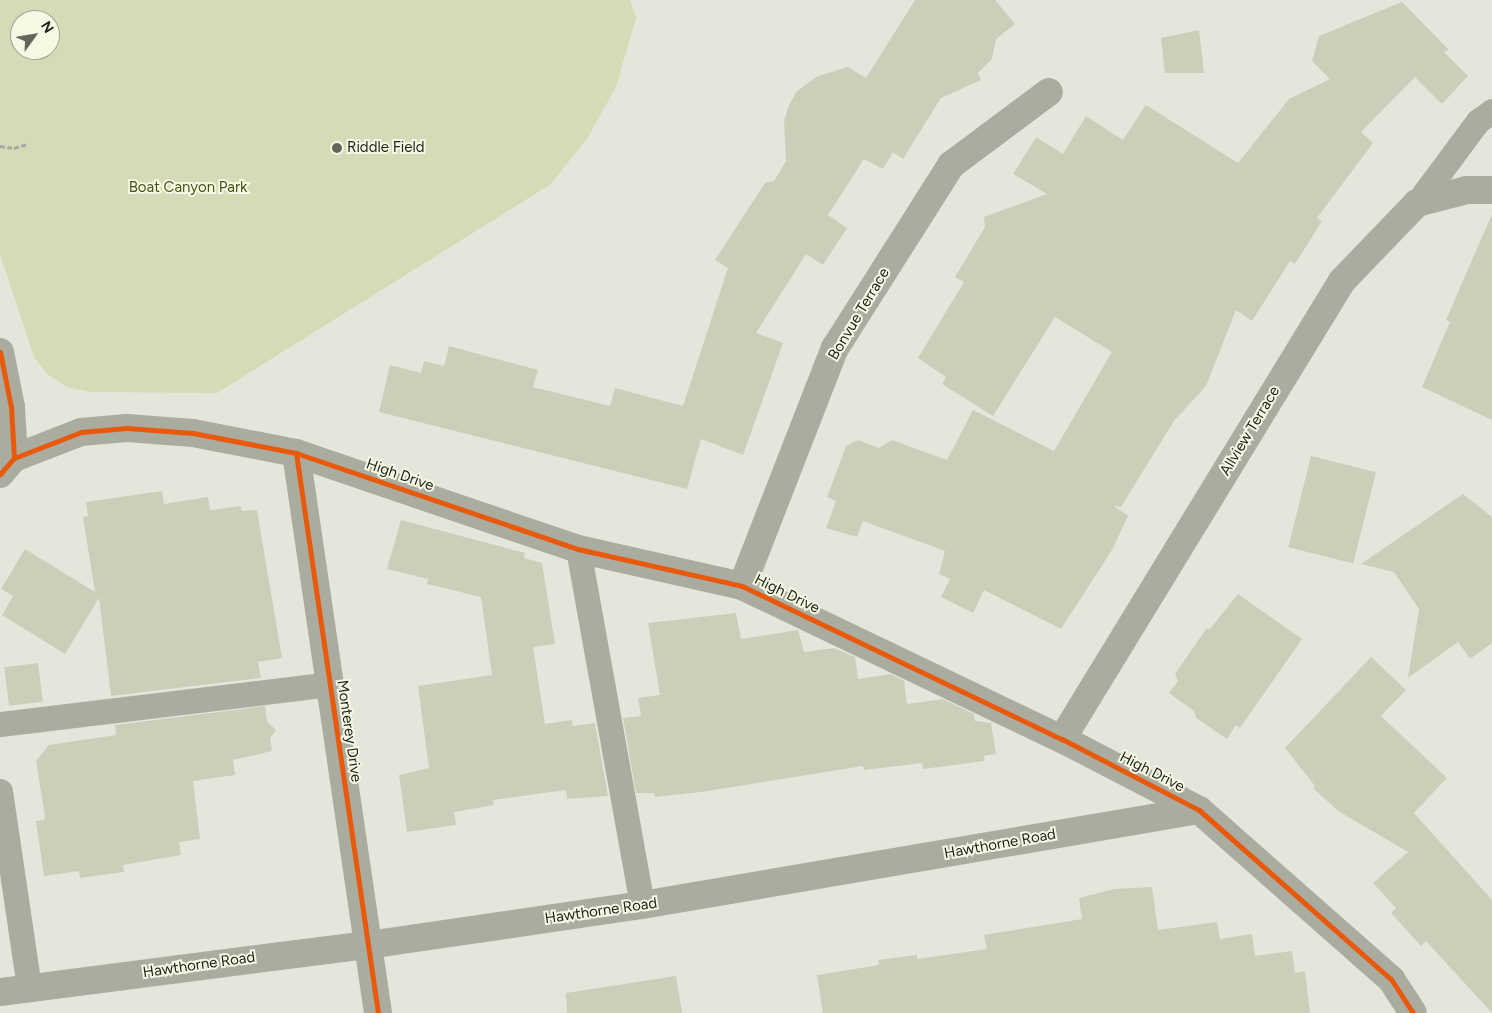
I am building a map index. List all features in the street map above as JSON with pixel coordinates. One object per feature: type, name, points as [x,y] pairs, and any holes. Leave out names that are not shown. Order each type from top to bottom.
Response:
[{"type":"street","name":"Bonvue Terrace","points":[[742,586],[835,348],[951,165],[1048,92]]},
{"type":"street","points":[[1417,203],[1467,190],[1492,190]]},
{"type":"street","name":"Allview Terrace","points":[[1062,739],[1342,281],[1417,203]]},
{"type":"street","points":[[0,352],[11,407],[7,466]]},
{"type":"street","name":"High Drive","points":[[7,466],[81,432],[126,428],[194,432],[296,454],[578,549],[742,586],[1062,739],[1198,810],[1390,979],[1413,1013]]},
{"type":"street","name":"Monterey Drive","points":[[296,454],[378,1013]]},
{"type":"street","name":"Hawthorne Road","points":[[0,992],[368,945],[642,905],[1198,810]]},
{"type":"lane","points":[[1417,203],[1478,121],[1492,111]]},
{"type":"lane","points":[[578,549],[642,905]]},
{"type":"lane","points":[[0,724],[330,684]]},
{"type":"lane","points":[[0,791],[29,988]]},
{"type":"path","points":[[0,146],[14,148],[28,144]]},
{"type":"green space","name":"Boat Canyon Park","points":[[0,0],[630,0],[636,18],[616,87],[588,137],[551,184],[217,393],[90,392],[67,387],[47,374],[34,357],[0,254]]},
{"type":"building","points":[[915,0],[995,0],[1015,24],[996,39],[992,59],[978,73],[981,80],[941,98],[903,159],[893,152],[883,169],[864,159],[828,215],[847,228],[823,265],[806,254],[756,333],[783,343],[743,455],[701,439],[687,489],[379,412],[390,365],[421,373],[424,361],[444,366],[449,346],[538,370],[533,387],[610,406],[615,388],[683,406],[728,268],[715,260],[765,183],[774,181],[786,161],[784,121],[789,105],[797,91],[818,76],[848,67],[866,78]]},
{"type":"building","points":[[1402,2],[1449,50],[1444,52],[1468,76],[1442,104],[1415,77],[1361,132],[1373,143],[1317,218],[1322,221],[1295,264],[1290,261],[1252,321],[1236,310],[1206,386],[1174,421],[1121,507],[1114,506],[1128,516],[1112,550],[1061,629],[984,590],[973,613],[941,597],[950,579],[939,574],[945,551],[863,521],[857,537],[826,528],[836,501],[827,497],[846,446],[858,440],[879,448],[892,440],[947,460],[973,410],[1054,451],[1112,352],[1055,317],[993,416],[942,384],[946,377],[918,358],[964,282],[955,277],[985,227],[984,217],[1047,194],[1013,174],[1036,137],[1063,154],[1086,116],[1123,140],[1146,105],[1238,163],[1289,99],[1330,79],[1312,61],[1319,36]]},
{"type":"building","points":[[1199,30],[1204,73],[1165,73],[1161,38]]},
{"type":"building","points":[[1492,214],[1492,420],[1422,387],[1450,322],[1446,320]]},
{"type":"building","points":[[1311,456],[1376,472],[1353,563],[1288,547]]},
{"type":"building","points":[[162,491],[164,504],[208,497],[210,510],[241,506],[242,511],[257,510],[282,658],[258,662],[261,678],[111,696],[99,598],[65,654],[2,615],[13,596],[1,589],[25,549],[95,592],[83,517],[88,516],[86,502]]},
{"type":"building","points":[[1463,494],[1492,517],[1492,643],[1470,659],[1458,642],[1408,678],[1419,609],[1394,572],[1361,564]]},
{"type":"building","points":[[401,520],[525,553],[524,558],[542,563],[555,644],[533,647],[545,724],[572,720],[573,726],[595,723],[608,796],[567,799],[566,790],[493,800],[494,805],[454,812],[456,825],[407,832],[399,775],[429,768],[418,686],[492,675],[481,597],[427,584],[428,579],[387,569]]},
{"type":"building","points":[[1238,594],[1302,639],[1240,728],[1236,725],[1227,739],[1196,718],[1194,711],[1169,693],[1178,681],[1175,674],[1206,629],[1210,629]]},
{"type":"building","points":[[736,613],[741,639],[798,630],[804,652],[834,648],[855,657],[858,679],[891,674],[904,681],[907,704],[943,699],[974,714],[975,721],[991,723],[996,754],[984,756],[985,761],[923,769],[922,763],[864,770],[863,766],[701,792],[655,797],[654,793],[636,793],[623,718],[641,716],[638,698],[660,695],[648,623]]},
{"type":"building","points":[[1371,657],[1406,690],[1381,716],[1447,778],[1414,813],[1492,900],[1492,1013],[1426,941],[1421,946],[1391,913],[1396,908],[1373,883],[1408,852],[1338,811],[1313,788],[1315,786],[1285,748]]},
{"type":"building","points":[[38,663],[43,702],[9,706],[4,667]]},
{"type":"building","points":[[265,706],[267,721],[276,730],[270,738],[272,751],[233,760],[235,775],[193,781],[200,839],[179,842],[181,855],[123,865],[124,872],[80,878],[79,871],[44,876],[36,821],[44,820],[45,816],[36,761],[49,745],[116,735],[115,725]]},
{"type":"building","points":[[1152,887],[1158,930],[1217,922],[1220,939],[1252,934],[1255,956],[1292,951],[1295,973],[1305,971],[1310,1013],[823,1013],[817,975],[879,965],[878,960],[917,955],[917,959],[987,949],[984,935],[1082,919],[1079,898],[1114,889]]},
{"type":"building","points":[[676,976],[682,1013],[567,1013],[566,993]]},
{"type":"cycle path","points":[[0,352],[11,407],[14,458]]},
{"type":"cycle path","points":[[0,474],[14,458],[81,432],[127,428],[193,433],[296,453],[578,549],[742,586],[1062,739],[1199,810],[1391,979],[1413,1013]]},
{"type":"cycle path","points":[[296,453],[378,1013]]},
{"type":"place","name":"Riddle Field","points":[[337,148]]}]
